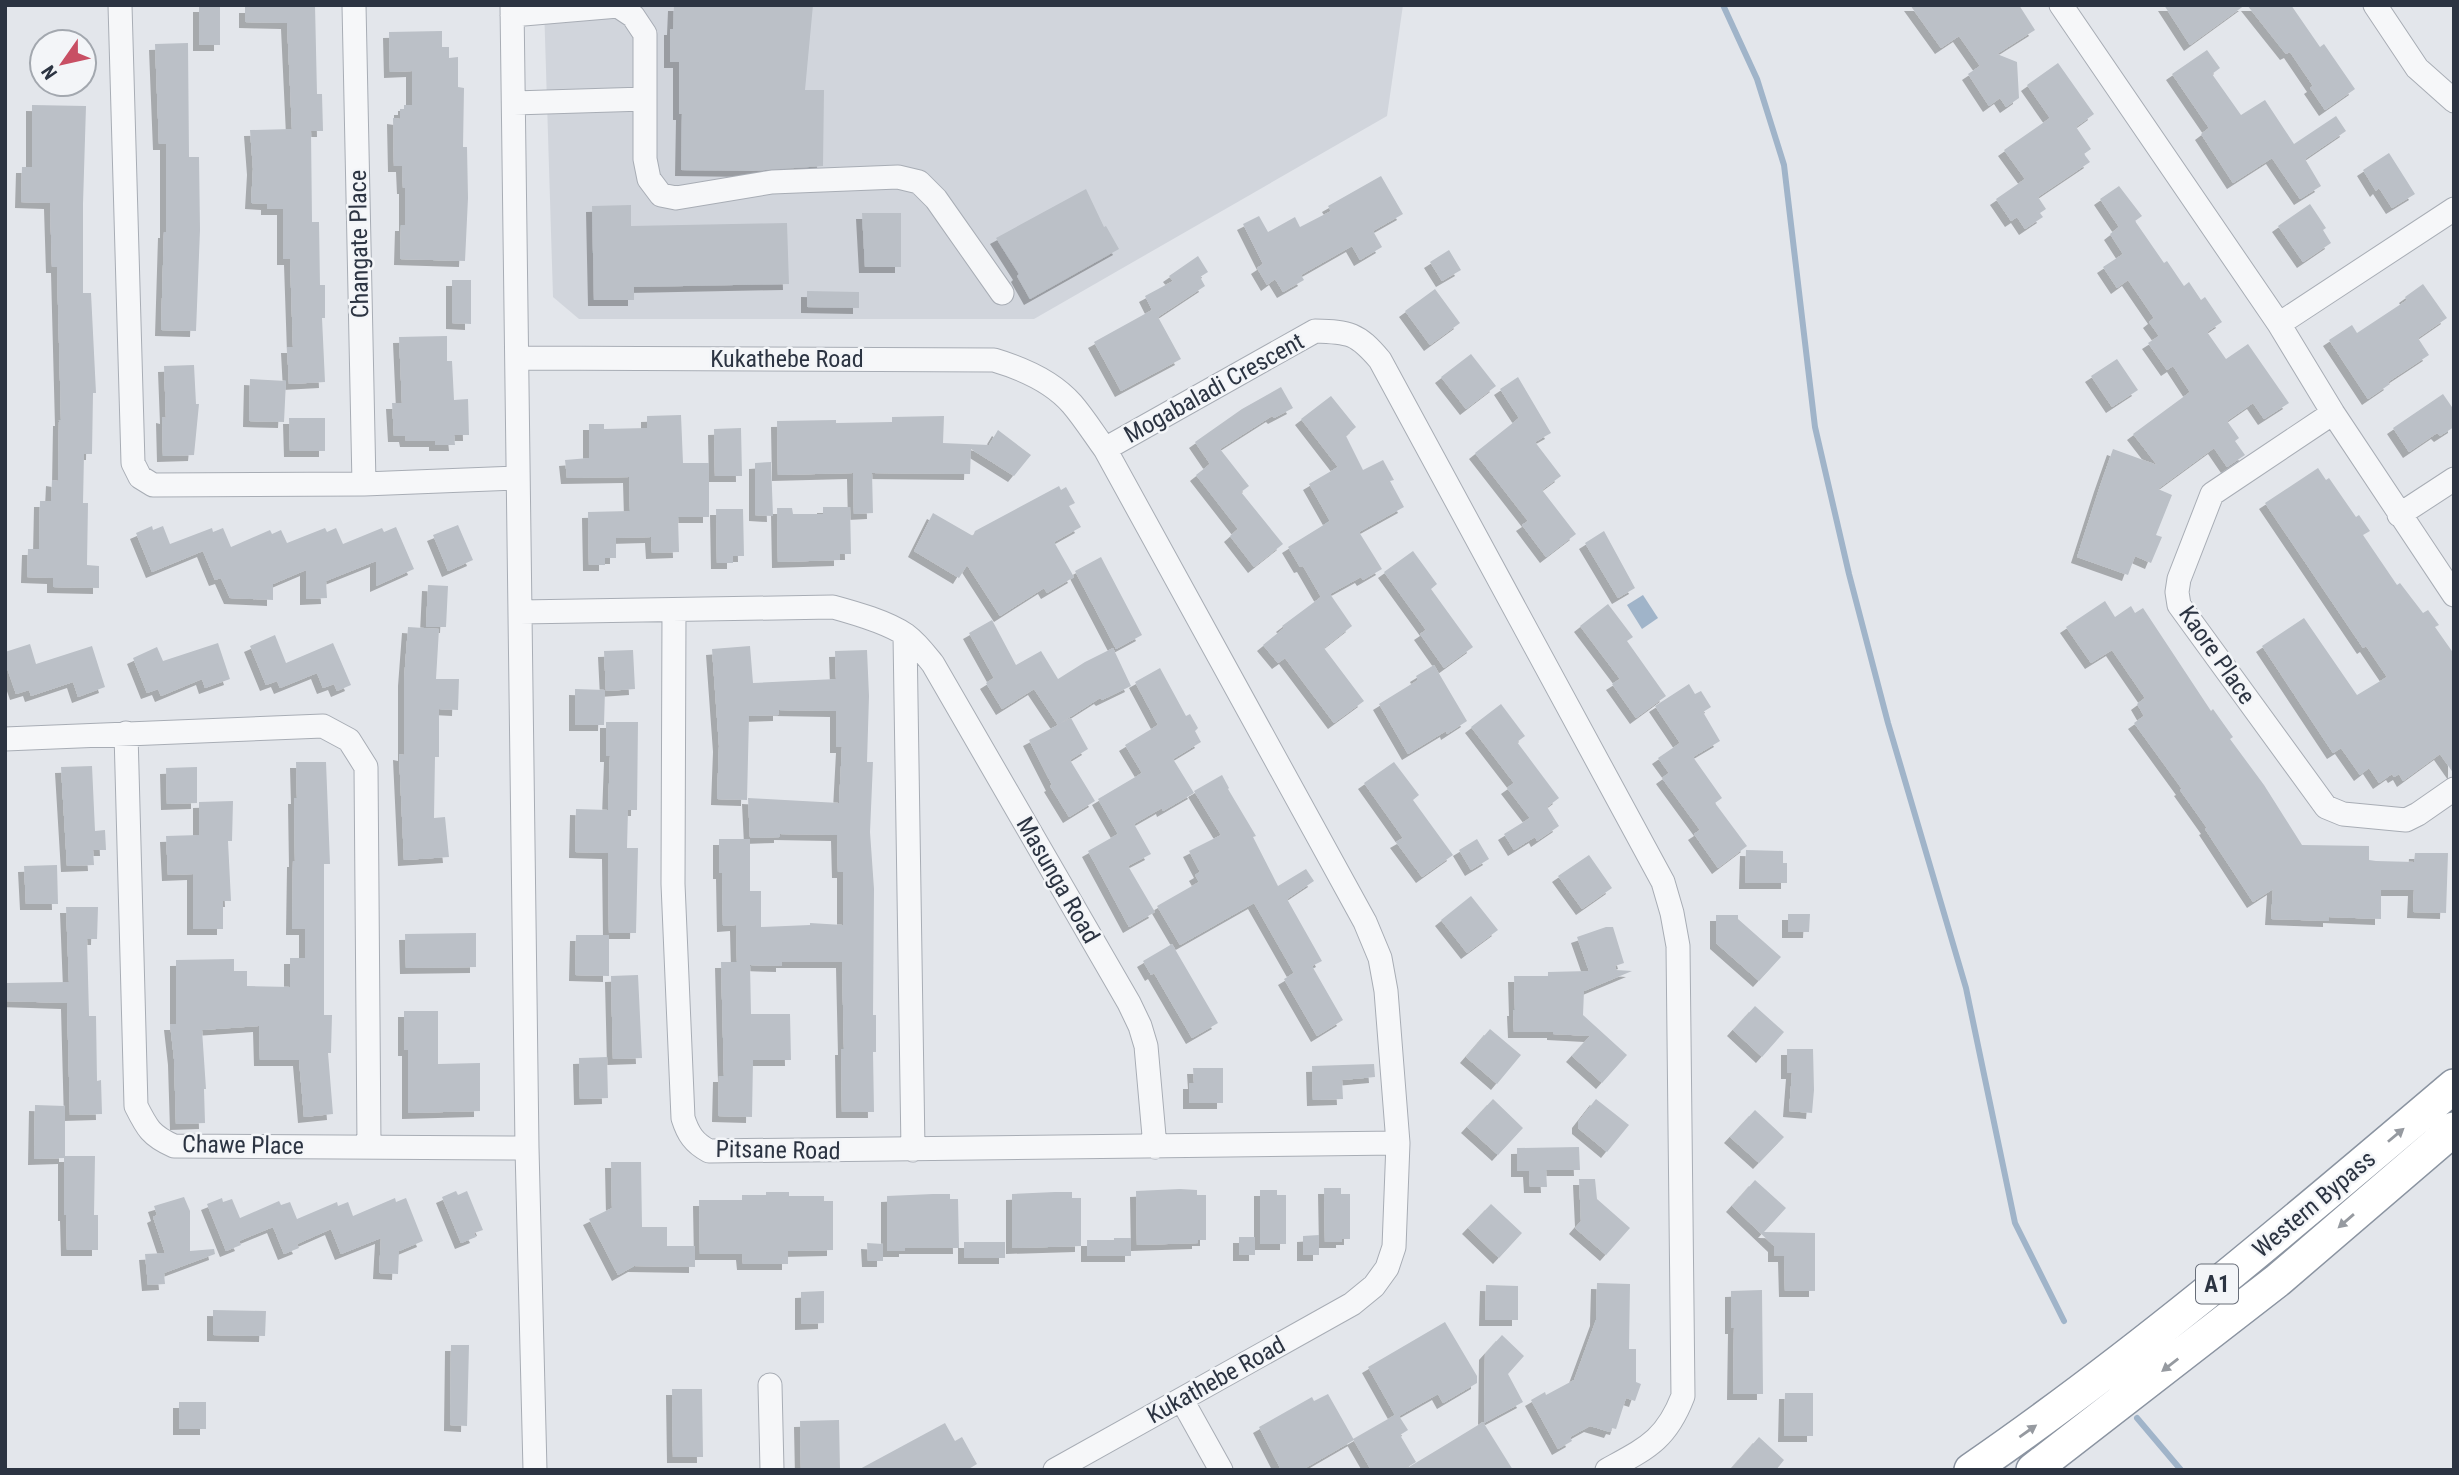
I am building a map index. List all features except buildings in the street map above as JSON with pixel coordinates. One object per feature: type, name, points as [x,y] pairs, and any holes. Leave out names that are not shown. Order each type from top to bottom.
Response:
[{"type":"highway","name":"Western Bypass","points":[[1971,1470],[2039,1423],[2259,1252],[2454,1086]]},
{"type":"highway","name":"Western Bypass","points":[[2033,1470],[2278,1280],[2454,1129]]},
{"type":"street","points":[[120,5],[133,463],[140,477],[153,485],[364,484],[518,478]]},
{"type":"street","name":"Changate Place","points":[[354,5],[364,484]]},
{"type":"street","points":[[2062,5],[2279,324],[2333,413],[2454,595]]},
{"type":"street","points":[[2375,5],[2417,68],[2454,101]]},
{"type":"street","points":[[535,1470],[527,1147],[512,10],[618,6],[634,16],[645,34],[645,159],[649,179],[661,195],[676,198],[772,182],[898,177],[919,182],[936,199],[1002,293]]},
{"type":"street","points":[[514,103],[645,99]]},
{"type":"street","points":[[2279,324],[2454,209]]},
{"type":"street","name":"Mogabaladi Crescent","points":[[1105,449],[1315,331],[1343,332],[1364,341],[1380,360],[1663,882],[1678,946],[1683,1396],[1663,1434],[1649,1446],[1607,1470]]},
{"type":"street","name":"Kukathebe Road","points":[[518,358],[994,360],[1018,367],[1050,387],[1070,402],[1105,449],[1365,922],[1380,958],[1386,991],[1398,1143],[1394,1247],[1387,1268],[1374,1286],[1352,1304],[1055,1470]]},
{"type":"street","name":"Kaore Place","points":[[2333,413],[2212,494],[2179,579],[2179,605],[2326,807],[2343,814],[2406,820],[2454,789]]},
{"type":"street","points":[[2399,515],[2454,479]]},
{"type":"street","points":[[520,612],[832,607],[856,613],[905,635],[913,1150]]},
{"type":"street","name":"Pitsane Road","points":[[674,611],[673,884],[683,1118],[687,1131],[696,1144],[709,1151],[1398,1143]]},
{"type":"street","name":"Masunga Road","points":[[905,635],[933,664],[1129,1003],[1146,1046],[1155,1147]]},
{"type":"street","points":[[5,738],[323,726],[349,740],[366,767],[369,1146]]},
{"type":"street","name":"Chawe Place","points":[[126,733],[136,1106],[145,1125],[156,1138],[174,1146],[527,1147]]},
{"type":"street","points":[[770,1385],[772,1470]]},
{"type":"street","points":[[1182,1400],[1221,1470]]},
{"type":"shaded area","points":[[544,5],[1403,5],[1387,116],[1034,319],[579,319],[553,297]]},
{"type":"water","points":[[1643,595],[1658,618],[1642,629],[1627,605]]},
{"type":"waterway","points":[[1723,5],[1757,79],[1784,165],[1815,427],[1849,574],[1888,723],[1966,988],[2015,1223],[2064,1321]]},
{"type":"waterway","points":[[2137,1418],[2181,1470]]}]
